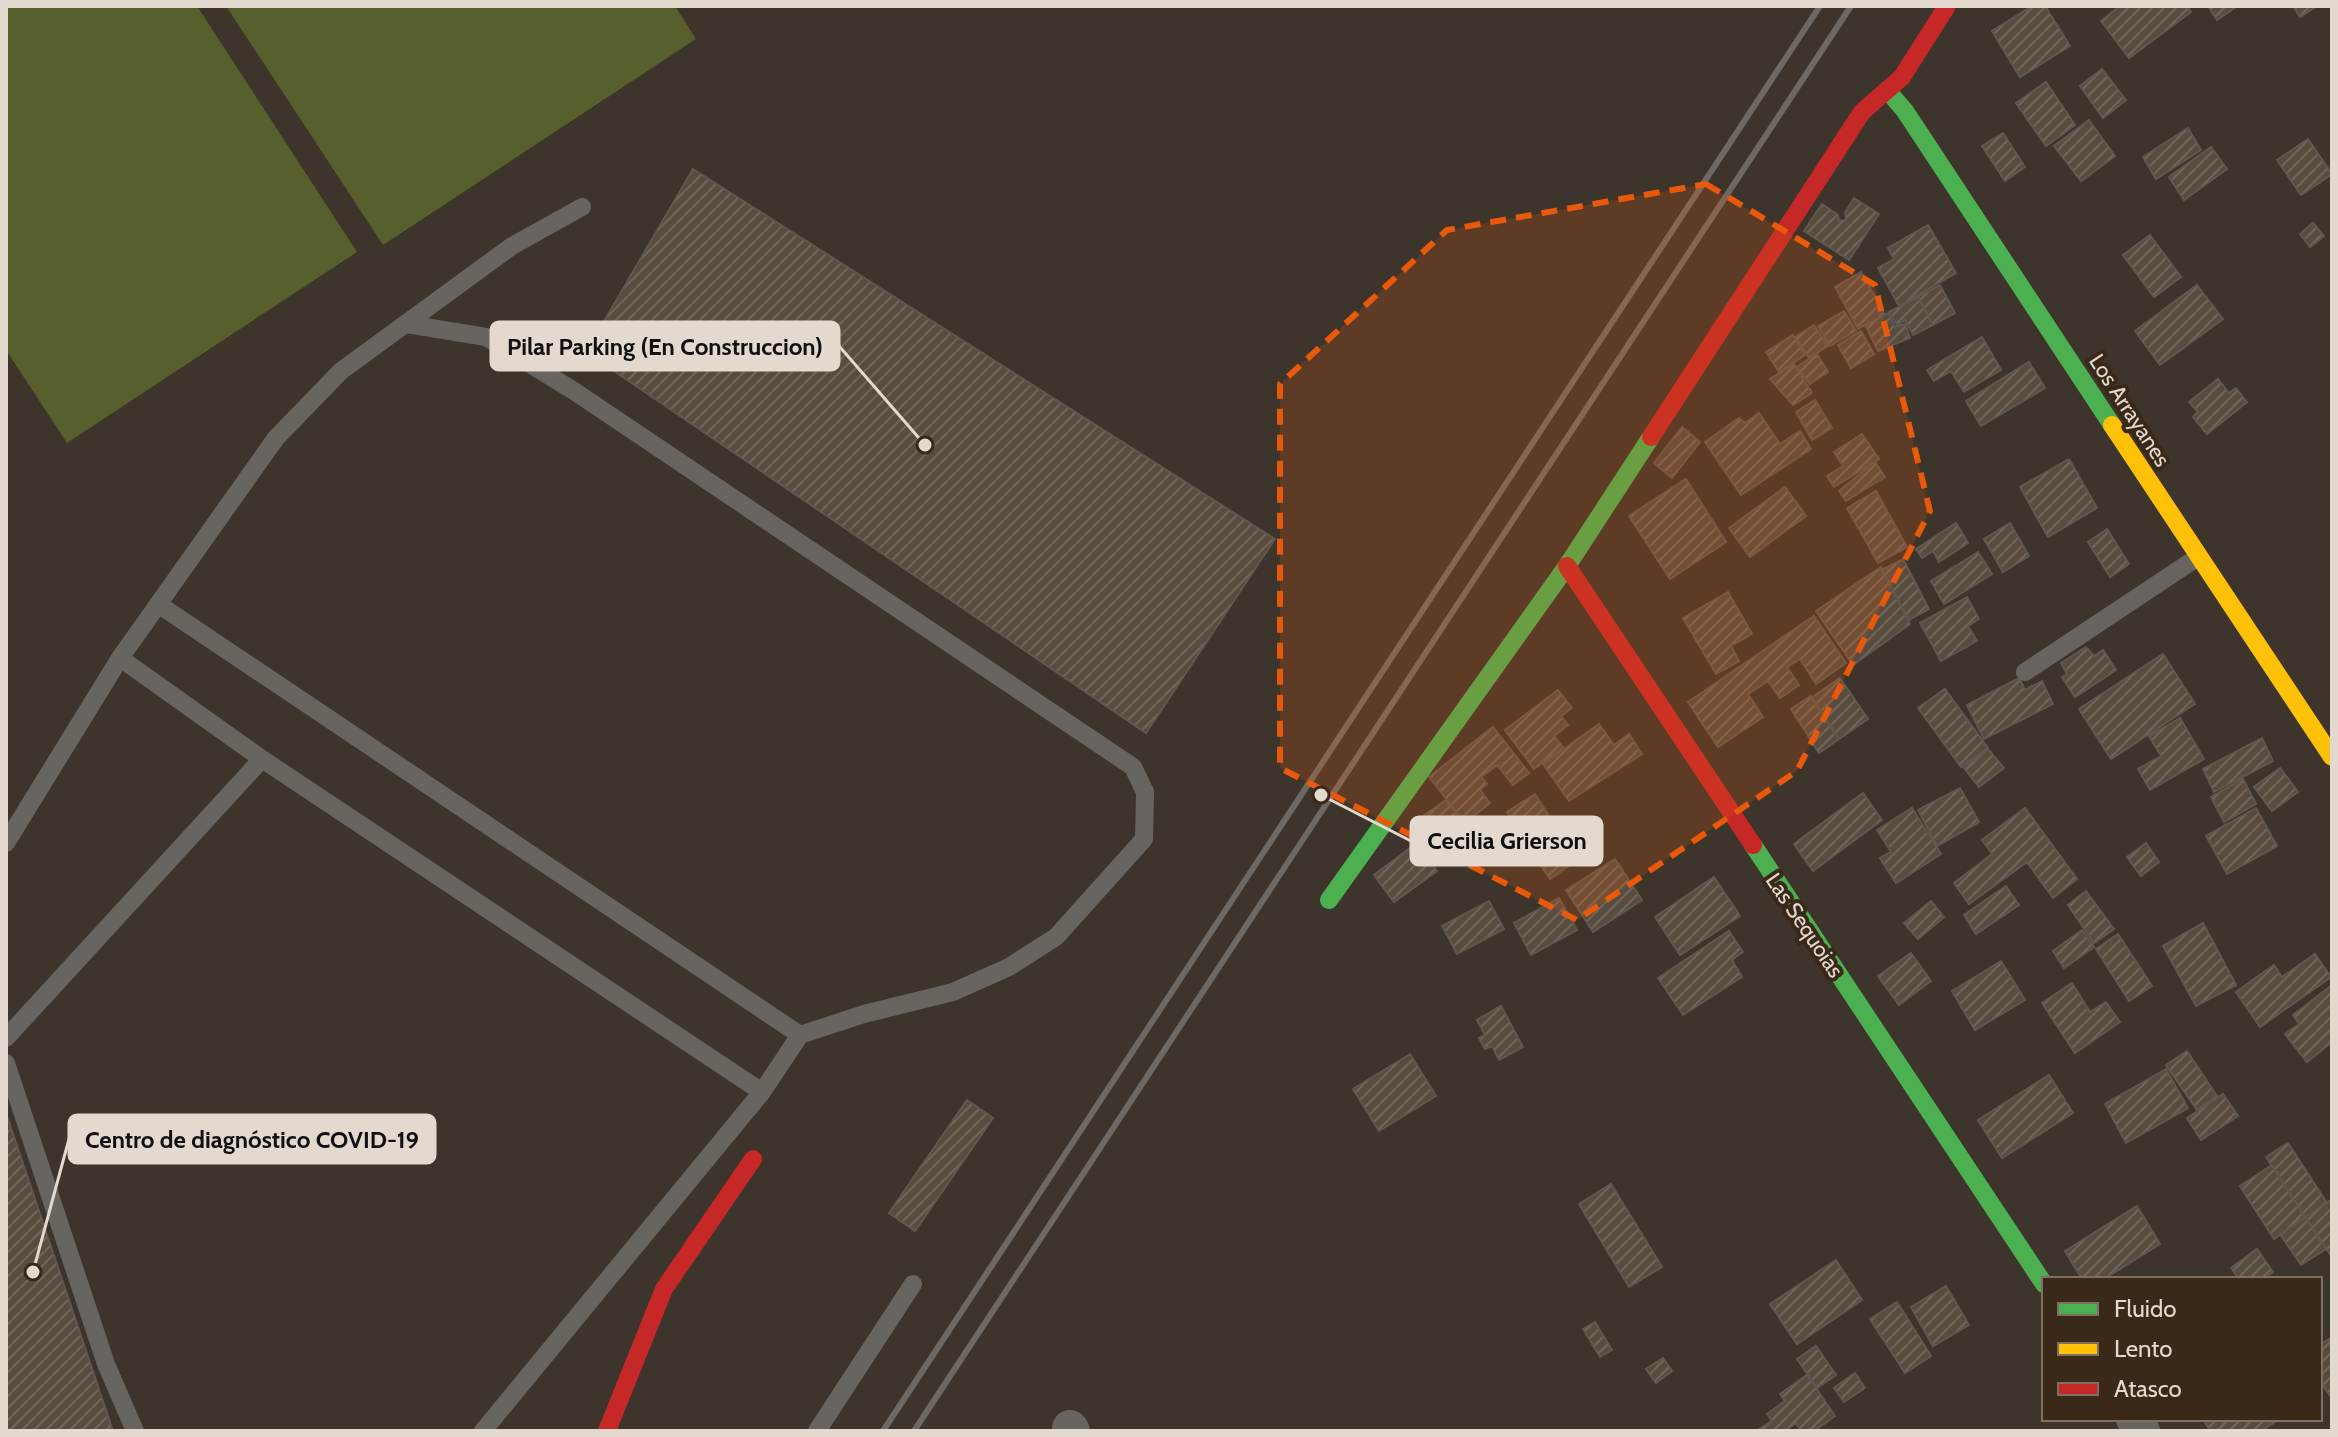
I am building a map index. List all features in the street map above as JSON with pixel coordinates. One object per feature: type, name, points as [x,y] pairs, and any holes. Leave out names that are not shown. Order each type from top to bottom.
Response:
[{"type":"street","points":[[1329,900],[1567,566],[1862,112],[1902,77],[1947,6]]},
{"type":"street","name":"Los Arrayanes","points":[[1887,90],[1905,111],[2332,757]]},
{"type":"street","name":"Las Sequoias","points":[[1567,566],[2042,1281]]},
{"type":"street","points":[[607,1431],[664,1289],[753,1159]]},
{"type":"lane","points":[[6,843],[120,658],[276,438],[341,371],[512,246],[582,207]]},
{"type":"lane","points":[[407,324],[486,337],[574,391],[1133,767],[1145,792],[1144,839],[1056,937],[1009,967],[953,992],[864,1014],[800,1035],[762,1092],[483,1431]]},
{"type":"lane","points":[[2025,672],[2198,557]]},
{"type":"lane","points":[[158,604],[800,1035]]},
{"type":"lane","points":[[120,658],[262,759],[762,1092]]},
{"type":"lane","points":[[6,1038],[262,759]]},
{"type":"lane","points":[[6,1063],[106,1364],[135,1431]]},
{"type":"lane","points":[[817,1431],[913,1284]]},
{"type":"highlighted area","points":[[1706,184],[1875,285],[1930,511],[1797,771],[1577,920],[1280,768],[1280,384],[1447,230]]},
{"type":"green space","points":[[6,6],[197,6],[357,252],[67,443],[6,350]]},
{"type":"green space","points":[[226,6],[675,6],[696,39],[383,245]]},
{"type":"building","points":[[2032,6],[2045,6],[2070,46],[2020,77],[1992,31]]},
{"type":"building","points":[[2120,6],[2187,6],[2191,12],[2129,58],[2101,21]]},
{"type":"building","points":[[2208,6],[2236,6],[2236,7],[2217,20]]},
{"type":"building","points":[[2293,6],[2317,6],[2300,17]]},
{"type":"building","points":[[2102,69],[2126,100],[2103,118],[2080,86]]},
{"type":"building","points":[[2046,82],[2075,125],[2046,146],[2016,103]]},
{"type":"building","points":[[2089,120],[2115,156],[2081,181],[2054,146]]},
{"type":"building","points":[[2188,128],[2201,150],[2156,179],[2143,157]]},
{"type":"building","points":[[2003,133],[2025,167],[2005,181],[1982,146]]},
{"type":"building","points":[[2308,139],[2332,174],[2301,195],[2277,160]]},
{"type":"building","points":[[2211,147],[2227,169],[2184,200],[2169,177]]},
{"type":"building","points":[[693,169],[1275,539],[1146,733],[586,352]]},
{"type":"building","points":[[1854,198],[1879,214],[1849,260],[1804,231],[1822,204],[1838,215],[1839,221],[1846,220],[1845,213]]},
{"type":"building","points":[[2313,223],[2324,236],[2310,247],[2300,234]]},
{"type":"building","points":[[1928,225],[1956,273],[1899,306],[1878,268],[1894,259],[1888,248]]},
{"type":"building","points":[[2150,235],[2181,277],[2154,297],[2123,255]]},
{"type":"building","points":[[1861,272],[1885,314],[1858,329],[1835,287]]},
{"type":"building","points":[[1940,285],[1955,313],[1933,325],[1918,297]]},
{"type":"building","points":[[2197,285],[2223,319],[2160,365],[2135,331]]},
{"type":"building","points":[[1918,297],[1933,325],[1913,335],[1905,320],[1897,325],[1889,312]]},
{"type":"building","points":[[1844,311],[1856,331],[1830,346],[1818,326]]},
{"type":"building","points":[[1888,313],[1895,327],[1905,324],[1910,338],[1878,351],[1865,325]]},
{"type":"building","points":[[1814,325],[1828,346],[1809,358],[1795,337]]},
{"type":"building","points":[[1861,331],[1874,354],[1851,368],[1838,345]]},
{"type":"building","points":[[1793,335],[1805,355],[1779,372],[1766,352]]},
{"type":"building","points":[[1982,337],[2001,370],[1964,392],[1951,371],[1934,381],[1927,370]]},
{"type":"building","points":[[1817,354],[1828,372],[1810,384],[1797,367]]},
{"type":"building","points":[[2029,362],[2045,388],[1981,426],[1966,401]]},
{"type":"building","points":[[1794,364],[1812,393],[1793,405],[1770,379]]},
{"type":"building","points":[[2218,379],[2229,393],[2236,388],[2247,402],[2207,434],[2193,417],[2198,412],[2189,402]]},
{"type":"building","points":[[1815,400],[1832,428],[1812,440],[1796,412]]},
{"type":"building","points":[[1759,413],[1780,444],[1800,431],[1811,449],[1741,495],[1705,442],[1739,418],[1745,423]]},
{"type":"building","points":[[1682,427],[1700,442],[1672,478],[1654,463]]},
{"type":"building","points":[[1862,434],[1879,459],[1834,487],[1827,476],[1843,466],[1834,452]]},
{"type":"building","points":[[2069,459],[2097,508],[2048,537],[2020,487]]},
{"type":"building","points":[[1875,462],[1885,477],[1846,501],[1839,491]]},
{"type":"building","points":[[1686,479],[1726,542],[1670,579],[1629,516]]},
{"type":"building","points":[[1785,487],[1806,516],[1750,557],[1729,528]]},
{"type":"building","points":[[1876,491],[1907,547],[1878,563],[1847,508]]},
{"type":"building","points":[[1956,523],[1968,543],[1939,562],[1933,551],[1922,558],[1916,549]]},
{"type":"building","points":[[2010,523],[2029,556],[2003,572],[1984,539]]},
{"type":"building","points":[[2107,529],[2129,564],[2110,577],[2088,542]]},
{"type":"building","points":[[1978,552],[1992,574],[1944,604],[1931,581]]},
{"type":"building","points":[[1903,559],[1929,609],[1909,620],[1882,570]]},
{"type":"building","points":[[1881,567],[1910,624],[1853,665],[1816,611]]},
{"type":"building","points":[[1728,592],[1752,634],[1731,646],[1739,661],[1716,674],[1683,618]]},
{"type":"building","points":[[1967,597],[1979,619],[1968,626],[1977,641],[1941,661],[1920,623]]},
{"type":"building","points":[[1814,616],[1846,663],[1816,684],[1800,659],[1787,667],[1799,685],[1780,698],[1768,681],[1748,694],[1763,717],[1718,747],[1688,702]]},
{"type":"building","points":[[2086,647],[2094,656],[2103,650],[2116,670],[2075,697],[2062,677],[2067,674],[2061,663]]},
{"type":"building","points":[[2163,654],[2195,704],[2111,759],[2079,709]]},
{"type":"building","points":[[1840,678],[1868,719],[1839,739],[1811,698]]},
{"type":"building","points":[[2019,678],[2025,690],[2042,681],[2053,704],[1984,739],[1967,705]]},
{"type":"building","points":[[1945,689],[1988,748],[1961,767],[1918,708]]},
{"type":"building","points":[[1558,690],[1572,708],[1561,716],[1568,725],[1554,736],[1563,747],[1534,769],[1505,730]]},
{"type":"building","points":[[1811,696],[1839,739],[1819,753],[1791,709]]},
{"type":"building","points":[[2180,718],[2204,759],[2150,790],[2138,769],[2161,756],[2149,736]]},
{"type":"building","points":[[1599,724],[1614,745],[1629,734],[1642,754],[1569,801],[1543,764]]},
{"type":"building","points":[[1493,727],[1529,773],[1513,785],[1497,765],[1481,777],[1487,784],[1480,790],[1490,803],[1465,823],[1429,777]]},
{"type":"building","points":[[2262,738],[2273,761],[2214,792],[2203,769]]},
{"type":"building","points":[[1988,749],[2004,768],[1979,787],[1964,768]]},
{"type":"building","points":[[2280,768],[2298,792],[2272,811],[2254,787]]},
{"type":"building","points":[[2243,779],[2256,804],[2224,822],[2211,797]]},
{"type":"building","points":[[1960,788],[1979,822],[1937,846],[1918,810]]},
{"type":"building","points":[[1863,793],[1882,820],[1813,871],[1794,844]]},
{"type":"building","points":[[1535,794],[1554,824],[1526,842],[1507,812]]},
{"type":"building","points":[[1446,800],[1463,823],[1433,844],[1416,821]]},
{"type":"building","points":[[1912,808],[1941,854],[1896,883],[1880,858],[1891,852],[1877,830]]},
{"type":"building","points":[[2025,808],[2077,879],[2053,898],[2027,862],[1969,904],[1954,883],[1992,854],[1982,840]]},
{"type":"building","points":[[2256,808],[2277,846],[2227,874],[2206,836]]},
{"type":"building","points":[[1567,830],[1584,855],[1550,879],[1533,854]]},
{"type":"building","points":[[1417,843],[1437,871],[1394,902],[1374,875]]},
{"type":"building","points":[[2146,843],[2159,862],[2141,876],[2127,857]]},
{"type":"building","points":[[1615,859],[1642,900],[1593,932],[1566,890]]},
{"type":"building","points":[[1714,877],[1740,916],[1680,955],[1655,917]]},
{"type":"building","points":[[2006,886],[2019,905],[1976,934],[1964,915]]},
{"type":"building","points":[[2086,891],[2114,929],[2094,943],[2068,905]]},
{"type":"building","points":[[1559,898],[1577,930],[1531,955],[1514,923]]},
{"type":"building","points":[[1489,901],[1504,929],[1457,954],[1442,926]]},
{"type":"building","points":[[1931,901],[1944,917],[1918,939],[1904,923]]},
{"type":"building","points":[[2203,923],[2236,985],[2196,1006],[2163,946]]},
{"type":"building","points":[[2082,930],[2094,947],[2064,968],[2053,951]]},
{"type":"building","points":[[1729,931],[1743,952],[1732,960],[1742,977],[1683,1015],[1658,978]]},
{"type":"building","points":[[2118,934],[2152,986],[2129,1001],[2096,949]]},
{"type":"building","points":[[1911,953],[1931,981],[1899,1005],[1878,976]]},
{"type":"building","points":[[2315,954],[2331,977],[2260,1027],[2236,992],[2274,965],[2282,977]]},
{"type":"building","points":[[2001,961],[2025,1000],[1975,1030],[1952,991]]},
{"type":"building","points":[[2072,983],[2090,1012],[2106,1002],[2120,1022],[2075,1053],[2042,1003]]},
{"type":"building","points":[[2332,985],[2332,1042],[2307,1062],[2285,1034],[2299,1024],[2293,1015]]},
{"type":"building","points":[[1501,1006],[1523,1047],[1499,1060],[1492,1046],[1485,1049],[1479,1038],[1485,1035],[1477,1020]]},
{"type":"building","points":[[2187,1051],[2217,1096],[2197,1110],[2166,1065]]},
{"type":"building","points":[[1410,1054],[1436,1096],[1379,1131],[1353,1089]]},
{"type":"building","points":[[2166,1069],[2188,1108],[2126,1143],[2105,1104]]},
{"type":"building","points":[[2049,1075],[2073,1113],[2002,1158],[1978,1120]]},
{"type":"building","points":[[2223,1094],[2238,1116],[2201,1140],[2187,1118]]},
{"type":"building","points":[[967,1100],[993,1118],[915,1231],[889,1213]]},
{"type":"building","points":[[6,1113],[113,1431],[6,1431]]},
{"type":"building","points":[[2288,1143],[2327,1203],[2305,1217],[2266,1157]]},
{"type":"building","points":[[2272,1165],[2305,1217],[2274,1239],[2240,1186]]},
{"type":"building","points":[[1611,1184],[1662,1267],[1629,1287],[1579,1204]]},
{"type":"building","points":[[2332,1199],[2332,1257],[2305,1217]]},
{"type":"building","points":[[2137,1206],[2160,1244],[2107,1277],[2081,1277],[2065,1251]]},
{"type":"building","points":[[2305,1217],[2326,1249],[2301,1265],[2280,1234]]},
{"type":"building","points":[[2257,1249],[2273,1272],[2267,1277],[2238,1277],[2231,1268]]},
{"type":"building","points":[[1836,1260],[1862,1300],[1797,1344],[1770,1304]]},
{"type":"building","points":[[1946,1286],[1969,1325],[1933,1346],[1911,1307]]},
{"type":"building","points":[[1897,1302],[1931,1356],[1905,1373],[1870,1319]]},
{"type":"building","points":[[1595,1322],[1612,1350],[1600,1357],[1583,1329]]},
{"type":"building","points":[[2332,1337],[2332,1399],[2322,1384],[2322,1344]]},
{"type":"building","points":[[1816,1346],[1836,1375],[1817,1388],[1797,1359]]},
{"type":"building","points":[[1663,1358],[1672,1371],[1656,1383],[1646,1369]]},
{"type":"building","points":[[1855,1373],[1865,1388],[1844,1402],[1834,1388]]},
{"type":"building","points":[[1807,1375],[1835,1416],[1814,1431],[1801,1431],[1796,1423],[1785,1431],[1756,1431],[1772,1421],[1767,1414],[1785,1401],[1780,1394]]},
{"type":"building","points":[[2205,1422],[2275,1422],[2261,1431],[2210,1431]]},
{"type":"railway","points":[[883,1431],[1820,6]]},
{"type":"railway","points":[[914,1431],[1851,6]]},
{"type":"traffic: fast","points":[[1887,90],[1905,111],[2112,425]]},
{"type":"traffic: fast","points":[[1329,900],[1567,566],[1651,437]]},
{"type":"traffic: fast","points":[[1753,845],[2042,1281]]},
{"type":"traffic: slow","points":[[2112,425],[2332,757]]},
{"type":"traffic: jam","points":[[1651,437],[1862,112],[1902,77],[1947,6]]},
{"type":"traffic: jam","points":[[1567,566],[1753,845]]},
{"type":"traffic: jam","points":[[607,1431],[664,1289],[753,1159]]},
{"type":"place","name":"Pilar Parking (En Construccion)","points":[[925,445]]},
{"type":"place","name":"Cecilia Grierson","points":[[1321,795]]},
{"type":"place","name":"Centro de diagnóstico COVID-19","points":[[33,1272]]}]
